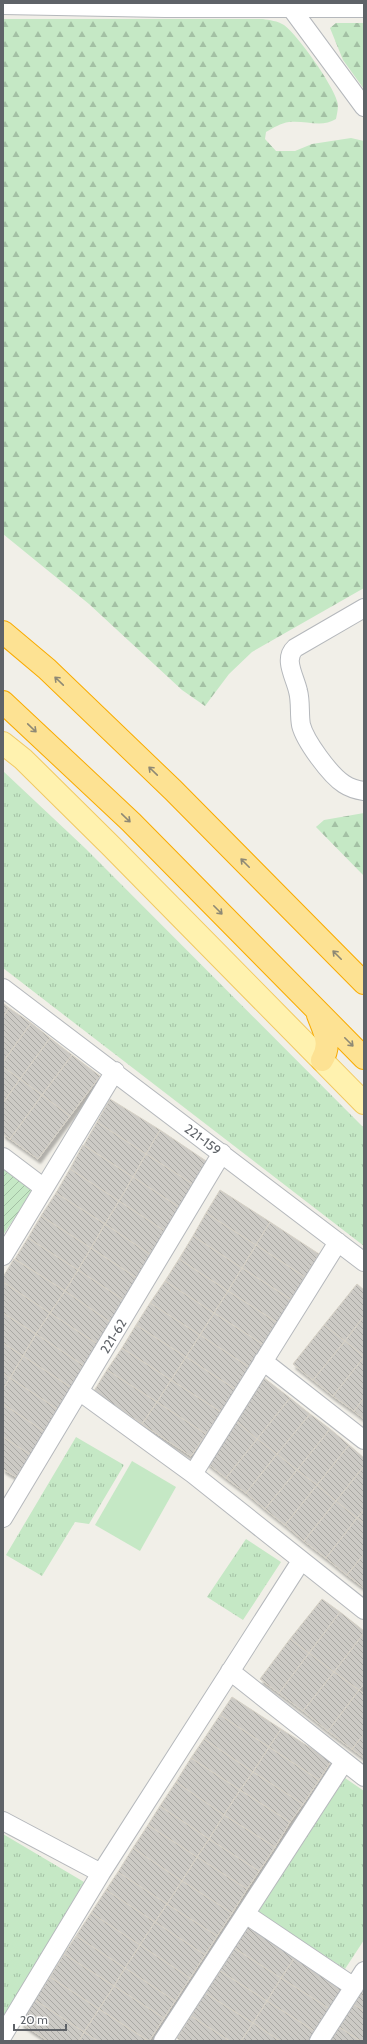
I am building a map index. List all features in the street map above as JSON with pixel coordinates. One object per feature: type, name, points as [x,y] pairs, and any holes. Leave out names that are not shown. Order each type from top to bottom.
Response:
[{"type":"highway","points":[[8,638],[47,669],[173,790],[364,983]]},
{"type":"highway","points":[[3,702],[131,822],[364,1058]]},
{"type":"highway","points":[[316,1009],[328,1043],[322,1060]]},
{"type":"main road","points":[[3,743],[23,759],[51,786],[364,1103]]},
{"type":"street","points":[[3,5],[364,8]]},
{"type":"street","points":[[291,8],[364,107]]},
{"type":"street","points":[[364,608],[295,648],[291,652],[289,660],[299,694],[301,725],[308,741],[335,777],[352,788],[364,791]]},
{"type":"street","name":"221-159","points":[[3,988],[115,1071],[364,1262]]},
{"type":"street","points":[[3,1256],[115,1071]]},
{"type":"street","name":"221-62","points":[[3,1518],[9,1493],[79,1391],[222,1153]]},
{"type":"street","points":[[3,1157],[44,1188]]},
{"type":"street","points":[[192,1474],[338,1242]]},
{"type":"street","points":[[264,1361],[364,1440]]},
{"type":"street","points":[[79,1391],[192,1474],[364,1610]]},
{"type":"street","points":[[3,2035],[101,1873],[301,1561]]},
{"type":"street","points":[[230,1671],[364,1777]]},
{"type":"street","points":[[163,2041],[344,1762]]},
{"type":"street","points":[[3,1821],[101,1873]]},
{"type":"street","points":[[246,1915],[354,1987]]},
{"type":"street","points":[[319,2041],[364,1971]]},
{"type":"green space","points":[[3,19],[263,19],[274,21],[284,25],[290,30],[322,72],[338,103],[338,110],[336,119],[331,122],[286,123],[266,132],[265,139],[276,151],[295,151],[312,144],[351,138],[364,141],[364,588],[252,652],[229,674],[205,706],[182,690],[89,604],[3,534]]},
{"type":"green space","points":[[336,23],[364,23],[364,89],[343,60],[330,28]]},
{"type":"green space","points":[[3,771],[86,849],[364,1128],[364,1246],[3,968]]},
{"type":"green space","points":[[364,813],[364,876],[316,827],[324,820]]},
{"type":"green space","points":[[3,1166],[35,1188],[3,1235]]},
{"type":"green space","points":[[76,1437],[124,1465],[89,1524],[75,1522],[42,1576],[6,1555]]},
{"type":"green space","points":[[132,1461],[176,1487],[140,1551],[95,1525]]},
{"type":"green space","points":[[246,1539],[281,1562],[243,1620],[207,1597]]},
{"type":"green space","points":[[345,1778],[364,1791],[364,1940],[345,1969],[258,1912]]},
{"type":"green space","points":[[3,1834],[84,1882],[3,2020]]},
{"type":"building","points":[[3,1003],[9,1008],[3,1017]]},
{"type":"building","points":[[9,1008],[31,1023],[3,1062],[3,1017]]},
{"type":"building","points":[[31,1023],[50,1038],[20,1079],[3,1067],[3,1062]]},
{"type":"building","points":[[50,1038],[72,1055],[42,1095],[20,1079]]},
{"type":"building","points":[[72,1055],[100,1076],[70,1116],[42,1095]]},
{"type":"building","points":[[3,1067],[20,1079],[3,1103]]},
{"type":"building","points":[[20,1079],[42,1095],[10,1139],[3,1134],[3,1103]]},
{"type":"building","points":[[42,1095],[70,1116],[38,1159],[10,1139]]},
{"type":"building","points":[[110,1099],[160,1130],[146,1154],[97,1122]]},
{"type":"building","points":[[97,1122],[146,1154],[133,1177],[84,1145]]},
{"type":"building","points":[[160,1130],[209,1163],[196,1186],[146,1154]]},
{"type":"building","points":[[83,1145],[133,1177],[119,1201],[70,1169]]},
{"type":"building","points":[[146,1154],[196,1186],[182,1209],[133,1177]]},
{"type":"building","points":[[70,1169],[119,1201],[105,1224],[56,1193]]},
{"type":"building","points":[[133,1177],[182,1209],[168,1233],[119,1201]]},
{"type":"building","points":[[220,1190],[270,1222],[256,1245],[206,1213]]},
{"type":"building","points":[[56,1193],[105,1224],[91,1248],[41,1216]]},
{"type":"building","points":[[119,1201],[168,1233],[154,1257],[105,1224]]},
{"type":"building","points":[[206,1213],[256,1245],[242,1268],[193,1236]]},
{"type":"building","points":[[41,1216],[91,1248],[78,1270],[28,1238]]},
{"type":"building","points":[[270,1222],[319,1254],[305,1277],[256,1245]]},
{"type":"building","points":[[105,1224],[154,1257],[140,1280],[91,1248]]},
{"type":"building","points":[[193,1236],[242,1268],[228,1291],[179,1259]]},
{"type":"building","points":[[28,1238],[78,1270],[65,1291],[15,1259]]},
{"type":"building","points":[[256,1245],[305,1277],[292,1300],[242,1268]]},
{"type":"building","points":[[91,1248],[140,1280],[127,1302],[78,1270]]},
{"type":"building","points":[[14,1259],[65,1291],[50,1313],[3,1282],[3,1277]]},
{"type":"building","points":[[179,1259],[228,1291],[214,1313],[165,1281]]},
{"type":"building","points":[[242,1268],[292,1300],[278,1323],[228,1291]]},
{"type":"building","points":[[78,1270],[127,1302],[113,1324],[65,1291]]},
{"type":"building","points":[[165,1281],[214,1313],[200,1335],[150,1303]]},
{"type":"building","points":[[3,1282],[50,1313],[36,1334],[3,1313]]},
{"type":"building","points":[[357,1284],[364,1290],[364,1316],[345,1341],[324,1325]]},
{"type":"building","points":[[65,1291],[113,1324],[99,1345],[50,1313]]},
{"type":"building","points":[[228,1291],[278,1323],[264,1345],[214,1313]]},
{"type":"building","points":[[150,1303],[200,1335],[186,1357],[136,1325]]},
{"type":"building","points":[[3,1313],[36,1334],[23,1356],[3,1343]]},
{"type":"building","points":[[50,1313],[99,1345],[86,1367],[36,1334]]},
{"type":"building","points":[[214,1313],[264,1345],[249,1367],[200,1335]]},
{"type":"building","points":[[364,1316],[364,1356],[345,1341]]},
{"type":"building","points":[[136,1325],[186,1357],[171,1380],[122,1348]]},
{"type":"building","points":[[324,1325],[345,1341],[313,1380],[293,1364]]},
{"type":"building","points":[[36,1334],[86,1367],[72,1388],[23,1356]]},
{"type":"building","points":[[200,1335],[249,1367],[235,1389],[186,1357]]},
{"type":"building","points":[[345,1341],[364,1357],[333,1396],[313,1380]]},
{"type":"building","points":[[3,1343],[23,1356],[10,1378],[3,1373]]},
{"type":"building","points":[[122,1348],[171,1380],[157,1402],[107,1370]]},
{"type":"building","points":[[23,1356],[72,1388],[59,1410],[10,1378]]},
{"type":"building","points":[[186,1357],[235,1389],[221,1412],[171,1380]]},
{"type":"building","points":[[364,1357],[364,1398],[354,1411],[333,1396]]},
{"type":"building","points":[[107,1370],[157,1402],[142,1424],[94,1391]]},
{"type":"building","points":[[3,1373],[10,1378],[3,1389]]},
{"type":"building","points":[[10,1378],[59,1410],[45,1432],[3,1404],[3,1389]]},
{"type":"building","points":[[264,1378],[290,1398],[257,1439],[234,1419]]},
{"type":"building","points":[[171,1380],[221,1412],[206,1434],[157,1402]]},
{"type":"building","points":[[290,1398],[310,1414],[277,1454],[257,1439]]},
{"type":"building","points":[[364,1398],[364,1419],[354,1411]]},
{"type":"building","points":[[157,1402],[206,1434],[191,1456],[142,1424]]},
{"type":"building","points":[[3,1404],[45,1432],[31,1455],[3,1437]]},
{"type":"building","points":[[310,1414],[330,1429],[297,1470],[277,1454]]},
{"type":"building","points":[[234,1419],[257,1439],[226,1478],[206,1462]]},
{"type":"building","points":[[330,1429],[349,1445],[317,1485],[297,1470]]},
{"type":"building","points":[[3,1437],[31,1455],[16,1477],[3,1469]]},
{"type":"building","points":[[257,1439],[277,1454],[246,1493],[226,1478]]},
{"type":"building","points":[[349,1445],[364,1458],[364,1466],[336,1501],[317,1485]]},
{"type":"building","points":[[277,1454],[297,1470],[265,1509],[246,1493]]},
{"type":"building","points":[[364,1466],[364,1510],[357,1518],[336,1501]]},
{"type":"building","points":[[297,1470],[317,1485],[285,1525],[265,1509]]},
{"type":"building","points":[[317,1485],[336,1501],[304,1541],[285,1525]]},
{"type":"building","points":[[336,1501],[357,1518],[326,1558],[304,1541]]},
{"type":"building","points":[[364,1510],[364,1523],[357,1518]]},
{"type":"building","points":[[357,1518],[364,1523],[364,1554],[347,1575],[326,1558]]},
{"type":"building","points":[[364,1554],[364,1588],[347,1575]]},
{"type":"building","points":[[322,1599],[340,1612],[309,1653],[290,1639]]},
{"type":"building","points":[[340,1612],[364,1631],[364,1633],[334,1672],[309,1653]]},
{"type":"building","points":[[364,1633],[364,1684],[359,1690],[334,1672]]},
{"type":"building","points":[[290,1639],[309,1653],[279,1693],[260,1679]]},
{"type":"building","points":[[309,1653],[334,1672],[303,1711],[279,1693]]},
{"type":"building","points":[[334,1672],[359,1690],[328,1731],[303,1711]]},
{"type":"building","points":[[359,1690],[364,1694],[364,1734],[352,1749],[328,1731]]},
{"type":"building","points":[[232,1697],[281,1729],[269,1747],[220,1715]]},
{"type":"building","points":[[220,1715],[269,1747],[253,1772],[204,1739]]},
{"type":"building","points":[[281,1729],[331,1761],[319,1780],[269,1747]]},
{"type":"building","points":[[364,1734],[364,1758],[352,1749]]},
{"type":"building","points":[[204,1739],[253,1772],[240,1790],[191,1758]]},
{"type":"building","points":[[269,1747],[319,1780],[303,1804],[253,1772]]},
{"type":"building","points":[[191,1758],[240,1790],[224,1815],[176,1782]]},
{"type":"building","points":[[253,1772],[303,1804],[290,1822],[240,1790]]},
{"type":"building","points":[[176,1782],[224,1815],[209,1839],[160,1806]]},
{"type":"building","points":[[240,1790],[290,1822],[275,1847],[224,1815]]},
{"type":"building","points":[[160,1806],[209,1839],[197,1857],[148,1825]]},
{"type":"building","points":[[224,1815],[275,1847],[259,1871],[209,1839]]},
{"type":"building","points":[[148,1825],[197,1857],[182,1881],[133,1848]]},
{"type":"building","points":[[209,1839],[259,1871],[247,1889],[197,1857]]},
{"type":"building","points":[[133,1848],[182,1881],[167,1904],[118,1872]]},
{"type":"building","points":[[197,1857],[247,1889],[232,1913],[182,1881]]},
{"type":"building","points":[[118,1872],[167,1904],[155,1922],[106,1890]]},
{"type":"building","points":[[182,1881],[232,1913],[217,1936],[167,1904]]},
{"type":"building","points":[[106,1890],[155,1922],[140,1945],[91,1913]]},
{"type":"building","points":[[167,1904],[217,1936],[205,1955],[155,1922]]},
{"type":"building","points":[[91,1913],[140,1945],[125,1968],[76,1936]]},
{"type":"building","points":[[155,1922],[205,1955],[190,1978],[140,1945]]},
{"type":"building","points":[[249,1925],[296,1956],[281,1978],[234,1948]]},
{"type":"building","points":[[76,1936],[125,1968],[114,1986],[64,1954]]},
{"type":"building","points":[[140,1945],[190,1978],[175,2001],[125,1968]]},
{"type":"building","points":[[234,1948],[281,1978],[267,2001],[220,1971]]},
{"type":"building","points":[[64,1954],[114,1986],[99,2009],[50,1977]]},
{"type":"building","points":[[296,1956],[345,1986],[330,2009],[281,1978]]},
{"type":"building","points":[[125,1968],[175,2001],[164,2018],[114,1986]]},
{"type":"building","points":[[220,1971],[267,2001],[253,2023],[205,1993]]},
{"type":"building","points":[[50,1977],[99,2009],[84,2032],[35,2000]]},
{"type":"building","points":[[281,1978],[330,2009],[316,2032],[267,2001]]},
{"type":"building","points":[[114,1986],[164,2018],[149,2041],[99,2009]]},
{"type":"building","points":[[364,1988],[364,2011],[353,2004]]},
{"type":"building","points":[[205,1993],[253,2023],[241,2041],[230,2041],[191,2016]]},
{"type":"building","points":[[35,2000],[84,2032],[79,2041],[48,2041],[21,2023]]},
{"type":"building","points":[[267,2001],[316,2032],[310,2041],[280,2041],[253,2023]]},
{"type":"building","points":[[353,2004],[364,2011],[364,2041],[361,2041],[339,2027]]},
{"type":"building","points":[[99,2009],[148,2041],[98,2041],[84,2032]]},
{"type":"building","points":[[191,2016],[230,2041],[181,2041],[177,2038]]},
{"type":"building","points":[[253,2023],[280,2041],[241,2041]]},
{"type":"building","points":[[339,2027],[360,2041],[330,2041]]},
{"type":"building","points":[[84,2032],[98,2041],[79,2041]]}]
